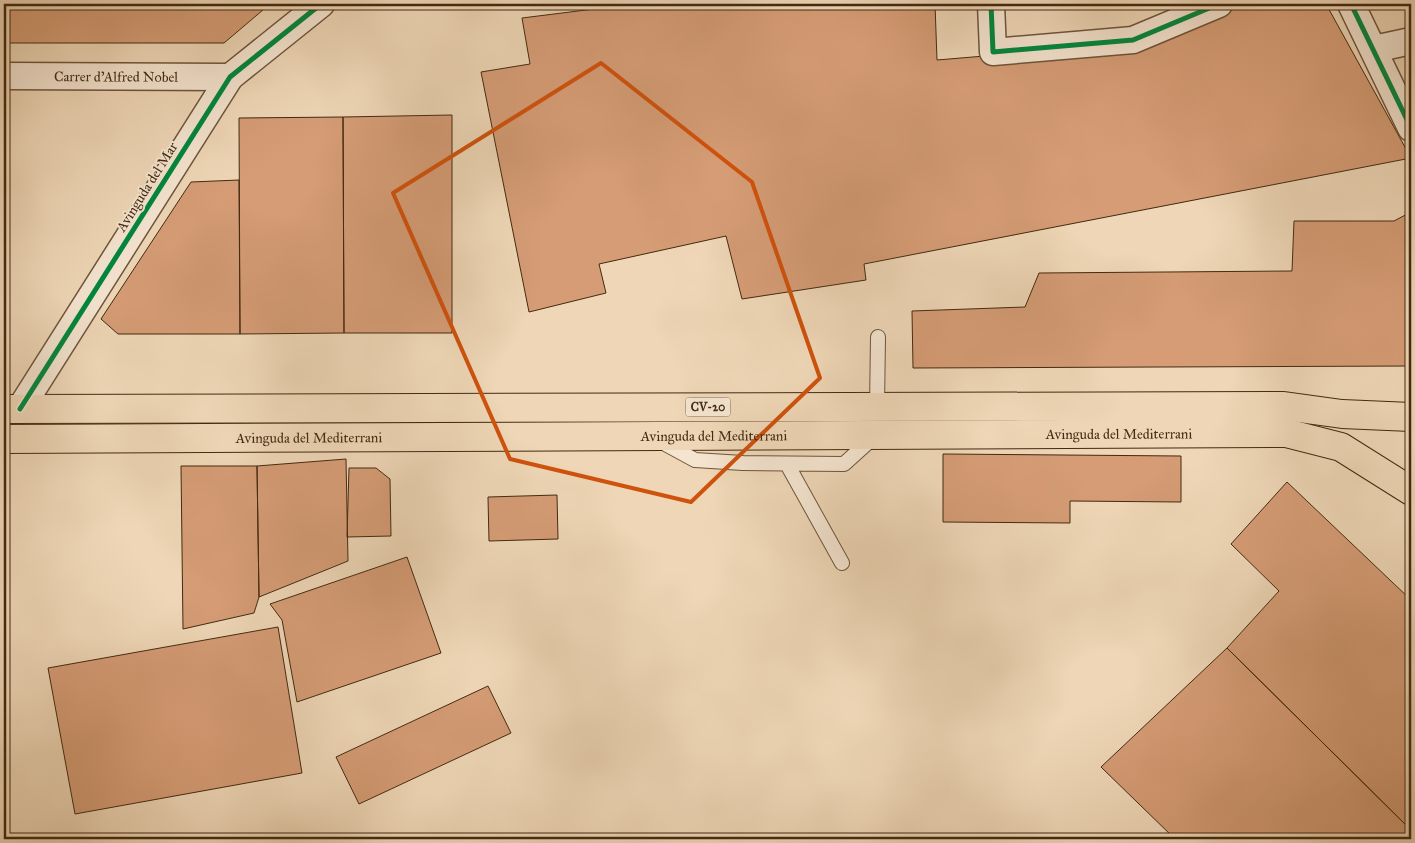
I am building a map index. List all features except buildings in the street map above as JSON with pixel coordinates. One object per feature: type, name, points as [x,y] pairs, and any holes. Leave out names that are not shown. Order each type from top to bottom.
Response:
[{"type":"main road","name":"Avinguda del Mediterrani","points":[[12,409],[1284,406],[1342,414],[1411,417]]},
{"type":"main road","name":"Avinguda del Mediterrani","points":[[4,439],[1286,433],[1341,447],[1411,491]]},
{"type":"street","name":"Avinguda del Mar","points":[[12,409],[230,77],[321,4]]},
{"type":"street","points":[[991,4],[993,52],[1133,40],[1219,4]]},
{"type":"street","points":[[1351,4],[1411,128]]},
{"type":"street","points":[[1374,49],[1411,41]]},
{"type":"street","name":"Carrer d'Alfred Nobel","points":[[4,76],[230,77]]},
{"type":"lane","points":[[877,407],[878,337]]},
{"type":"lane","points":[[650,436],[695,460],[787,464],[844,464],[875,435]]},
{"type":"lane","points":[[787,464],[842,563]]},
{"type":"highlighted area","points":[[601,63],[752,182],[820,378],[691,502],[510,459],[393,193]]},
{"type":"cycle path","points":[[20,409],[230,77],[321,4]]},
{"type":"cycle path","points":[[991,4],[993,52],[1133,40],[1219,4]]},
{"type":"cycle path","points":[[1351,4],[1411,128]]}]
